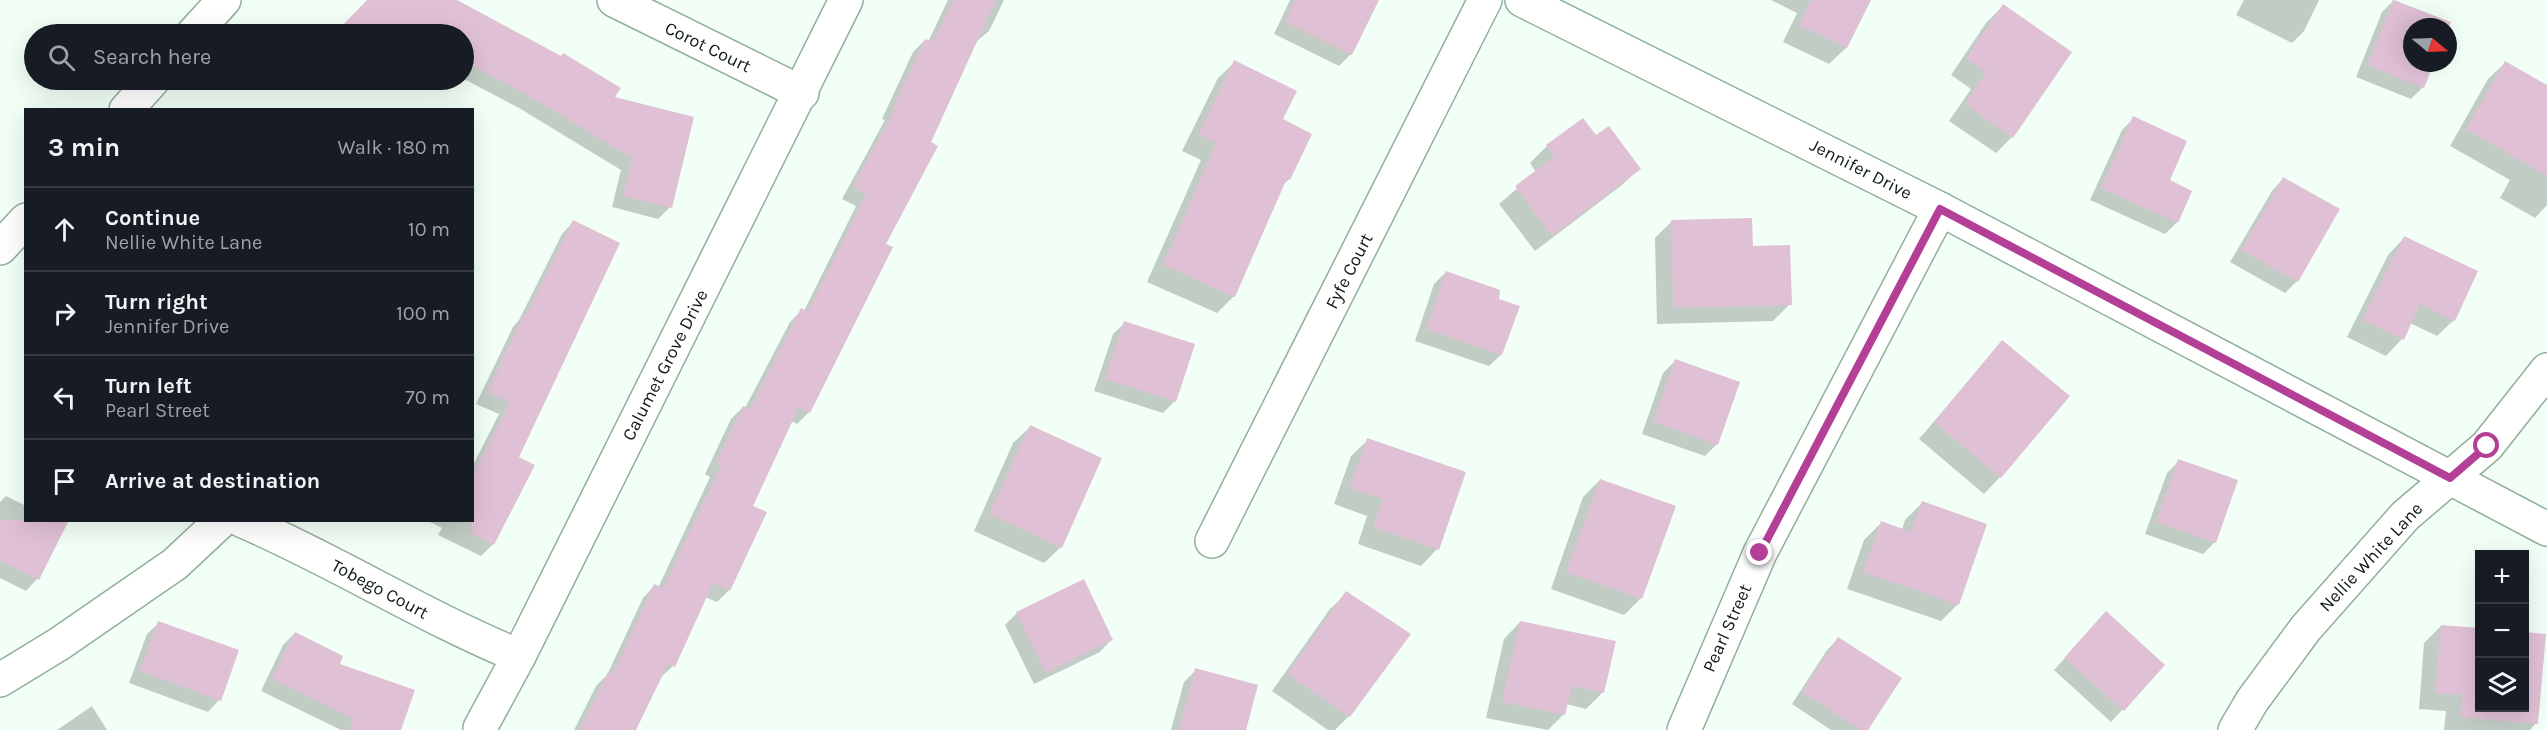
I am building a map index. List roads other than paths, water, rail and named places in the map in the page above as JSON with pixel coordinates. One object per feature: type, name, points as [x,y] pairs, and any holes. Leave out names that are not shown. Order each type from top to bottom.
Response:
[{"type":"street","name":"Corot Court","points":[[614,0],[802,93]]},
{"type":"street","name":"Calumet Grove Drive","points":[[480,728],[519,656],[802,93],[846,0]]},
{"type":"street","name":"Fyfe Court","points":[[1212,541],[1485,0]]},
{"type":"street","name":"Jennifer Drive","points":[[1522,0],[1940,209],[2547,529]]},
{"type":"street","points":[[203,24],[225,2]]},
{"type":"street","points":[[128,108],[144,90]]},
{"type":"street","name":"Pearl Street","points":[[1684,730],[1760,553],[1940,209]]},
{"type":"street","points":[[0,248],[24,222]]},
{"type":"street","name":"Nellie White Lane","points":[[2235,730],[2252,701],[2306,627],[2405,516],[2487,446],[2547,370]]},
{"type":"street","points":[[0,680],[58,644],[175,564],[220,522]]},
{"type":"street","name":"Tobego Court","points":[[246,522],[286,539],[473,637],[519,656]]}]
